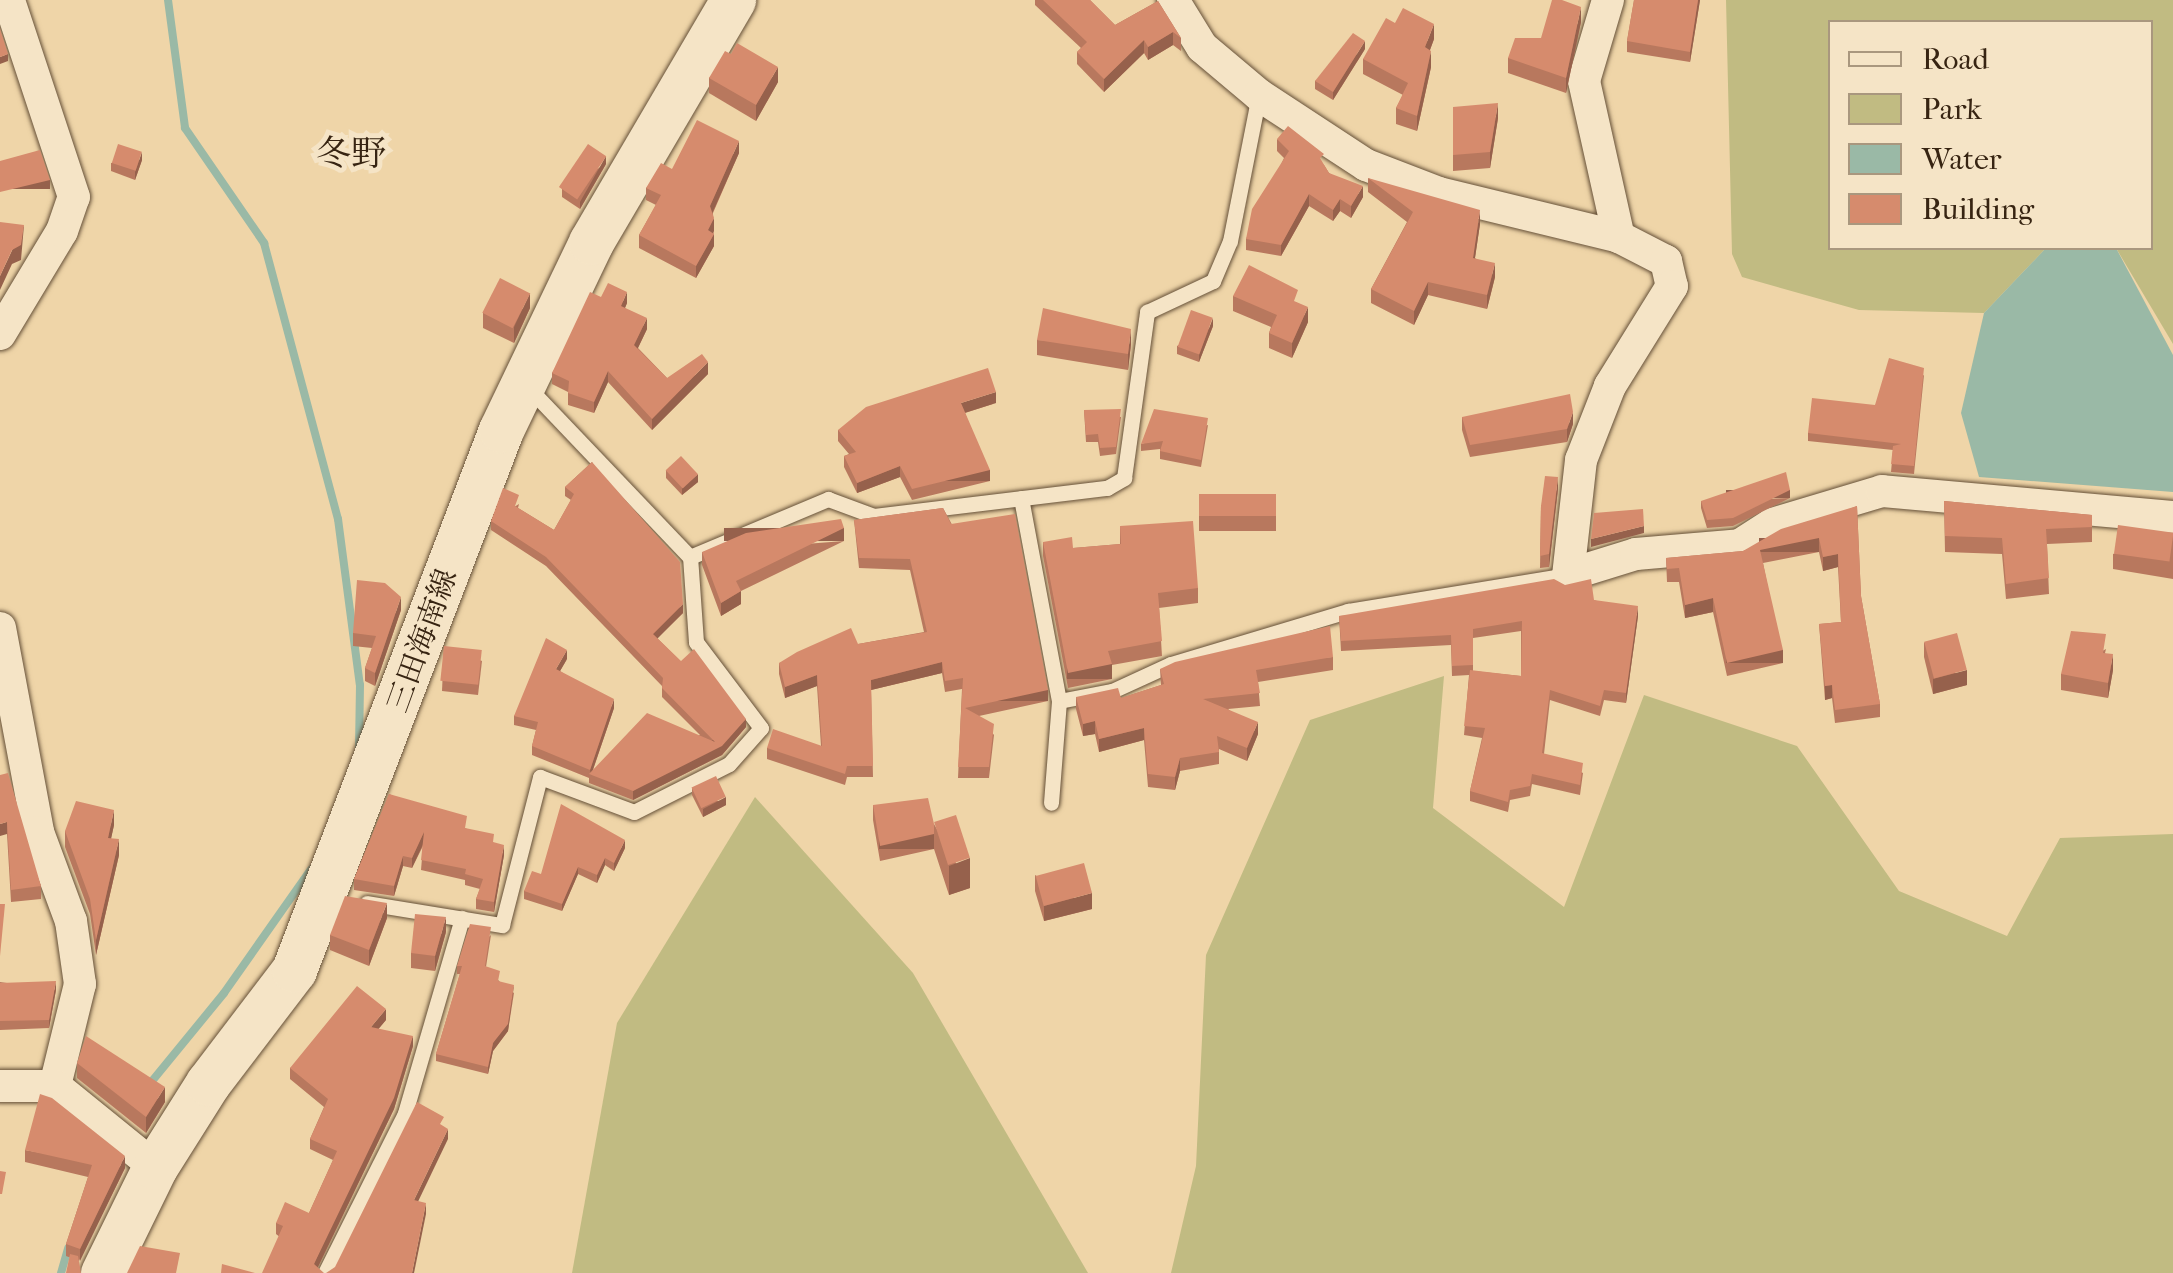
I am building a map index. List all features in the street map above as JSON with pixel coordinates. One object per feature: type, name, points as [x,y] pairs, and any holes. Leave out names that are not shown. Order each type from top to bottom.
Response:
[{"type":"main road","name":"三田海南線","points":[[103,1273],[154,1167],[208,1082],[294,970],[524,382],[591,242],[733,0]]},
{"type":"street","points":[[0,334],[62,231],[74,197],[9,0]]},
{"type":"street","points":[[1174,0],[1202,47],[1259,94],[1366,165],[1439,193],[1619,237],[1666,261],[1672,286],[1610,386],[1582,460],[1568,575],[1636,554],[1740,545],[1772,524],[1882,491],[2173,517]]},
{"type":"street","points":[[1608,0],[1584,81],[1619,237]]},
{"type":"street","points":[[0,628],[38,832],[70,921],[80,984],[55,1086]]},
{"type":"street","points":[[0,1086],[55,1086],[154,1167]]},
{"type":"lane","points":[[690,557],[828,498],[874,516],[1108,488],[1124,478],[1147,312],[1214,281],[1230,241],[1259,94]]},
{"type":"lane","points":[[326,896],[502,924],[540,777],[634,812],[729,764],[760,728],[696,642],[690,557],[524,382]]},
{"type":"lane","points":[[1021,498],[1059,701],[1051,804]]},
{"type":"lane","points":[[1059,701],[1112,691],[1171,664],[1348,611],[1568,575]]},
{"type":"lane","points":[[325,1273],[405,1112],[462,918]]},
{"type":"green space","points":[[1726,0],[2173,0],[2173,344],[2117,250],[2153,250],[2153,20],[1828,20],[1828,250],[2044,250],[1984,313],[1859,310],[1742,277],[1732,254]]},
{"type":"green space","points":[[1444,676],[1433,808],[1564,907],[1644,695],[1797,746],[1899,891],[2007,936],[2060,838],[2173,834],[2173,1273],[1171,1273],[1196,1166],[1206,955],[1310,720]]},
{"type":"green space","points":[[755,797],[913,973],[1088,1273],[572,1273],[617,1023]]},
{"type":"water","points":[[2044,250],[2117,250],[2173,355],[2173,492],[1979,477],[1961,413],[1984,313]]},
{"type":"building","points":[[1043,0],[1090,0],[1115,25],[1158,1],[1181,38],[1173,32],[1148,47],[1144,40],[1104,79],[1077,52],[1087,42]]},
{"type":"building","points":[[1552,0],[1581,7],[1566,78],[1508,58],[1515,38],[1541,38]]},
{"type":"building","points":[[1634,0],[1698,0],[1690,52],[1627,41]]},
{"type":"building","points":[[1403,8],[1434,24],[1425,47],[1431,51],[1417,116],[1396,108],[1408,83],[1363,59],[1386,18],[1395,23]]},
{"type":"building","points":[[0,29],[8,54],[0,57]]},
{"type":"building","points":[[1353,33],[1365,41],[1333,92],[1315,81]]},
{"type":"building","points":[[737,43],[778,67],[756,105],[709,78],[725,51],[731,54]]},
{"type":"building","points":[[1498,103],[1490,152],[1453,155],[1453,107]]},
{"type":"building","points":[[697,120],[739,141],[710,206],[714,218],[708,230],[714,234],[696,266],[639,235],[661,195],[646,188],[661,163],[672,169]]},
{"type":"building","points":[[1288,126],[1324,154],[1320,158],[1329,173],[1363,186],[1351,206],[1340,199],[1333,210],[1309,194],[1281,245],[1246,239],[1252,209],[1289,151],[1277,139]]},
{"type":"building","points":[[118,144],[142,152],[136,171],[112,163]]},
{"type":"building","points":[[588,144],[606,156],[577,199],[559,187]]},
{"type":"building","points":[[40,150],[50,180],[0,192],[0,161]]},
{"type":"building","points":[[1368,178],[1480,210],[1473,258],[1495,263],[1487,295],[1428,282],[1414,311],[1371,289],[1413,212]]},
{"type":"building","points":[[0,222],[24,225],[21,245],[12,250],[0,276]]},
{"type":"building","points":[[1249,265],[1298,290],[1294,301],[1308,307],[1292,343],[1269,333],[1277,315],[1233,296]]},
{"type":"building","points":[[500,278],[530,293],[513,328],[482,313]]},
{"type":"building","points":[[608,283],[627,292],[621,306],[647,318],[634,345],[667,378],[702,354],[708,362],[652,419],[608,371],[594,402],[568,393],[569,381],[552,373],[590,292],[601,297]]},
{"type":"building","points":[[1043,308],[1131,329],[1128,354],[1037,340]]},
{"type":"building","points":[[1191,310],[1213,318],[1199,355],[1178,347]]},
{"type":"building","points":[[1889,358],[1924,368],[1914,466],[1891,464],[1893,446],[1901,444],[1808,433],[1812,398],[1875,405]]},
{"type":"building","points":[[988,368],[996,392],[961,403],[990,470],[912,489],[900,466],[857,483],[844,456],[856,452],[838,430],[866,407]]},
{"type":"building","points":[[1570,394],[1573,412],[1567,429],[1470,445],[1462,417]]},
{"type":"building","points":[[1121,409],[1116,447],[1100,448],[1098,434],[1086,435],[1084,410]]},
{"type":"building","points":[[1154,409],[1208,418],[1201,460],[1160,451],[1163,441],[1141,444]]},
{"type":"building","points":[[681,456],[698,474],[683,489],[666,470]]},
{"type":"building","points":[[592,462],[680,562],[683,604],[653,634],[681,661],[694,649],[746,719],[722,746],[633,791],[589,774],[647,713],[715,742],[662,688],[663,678],[546,557],[491,521],[503,488],[519,495],[515,506],[554,530],[574,494],[565,487]]},
{"type":"building","points":[[1786,472],[1790,490],[1733,518],[1707,520],[1701,501]]},
{"type":"building","points":[[1545,476],[1558,477],[1549,554],[1540,556],[1541,506]]},
{"type":"building","points":[[1199,494],[1276,494],[1276,516],[1199,516]]},
{"type":"building","points":[[1944,501],[2092,515],[2092,527],[2046,529],[2049,578],[2006,584],[2002,538],[1945,536]]},
{"type":"building","points":[[1857,506],[1861,596],[1880,704],[1835,710],[1832,685],[1825,686],[1819,624],[1841,622],[1838,554],[1823,557],[1819,538],[1760,550],[1783,650],[1727,663],[1713,598],[1685,605],[1679,568],[1667,569],[1666,558],[1743,551],[1781,529]]},
{"type":"building","points":[[943,508],[951,524],[1015,514],[1048,690],[965,708],[994,724],[989,767],[958,767],[963,678],[945,681],[942,662],[871,680],[873,766],[847,766],[845,774],[767,748],[773,729],[822,746],[817,675],[785,687],[779,663],[851,628],[858,644],[927,632],[910,559],[859,558],[854,520]]},
{"type":"building","points":[[1643,509],[1644,526],[1591,539],[1594,513]]},
{"type":"building","points":[[841,519],[844,528],[736,581],[741,591],[721,603],[702,552],[746,533]]},
{"type":"building","points":[[1193,521],[1198,588],[1158,593],[1162,641],[1108,651],[1112,664],[1068,673],[1043,542],[1072,537],[1073,548],[1121,544],[1120,526]]},
{"type":"building","points":[[2118,525],[2173,533],[2169,562],[2114,554]]},
{"type":"building","points":[[1554,579],[1565,585],[1591,579],[1594,600],[1638,606],[1626,693],[1604,690],[1600,706],[1550,690],[1542,753],[1583,763],[1580,785],[1532,774],[1530,786],[1510,790],[1508,802],[1470,791],[1485,728],[1464,726],[1470,670],[1521,676],[1522,621],[1473,629],[1473,665],[1452,666],[1451,635],[1341,641],[1339,616]]},
{"type":"building","points":[[357,580],[385,583],[401,597],[375,673],[365,668],[376,636],[353,633]]},
{"type":"building","points":[[1330,626],[1333,657],[1256,670],[1260,693],[1203,699],[1258,722],[1247,748],[1217,736],[1219,752],[1180,758],[1175,777],[1148,774],[1144,728],[1099,739],[1095,721],[1083,724],[1076,697],[1118,688],[1121,698],[1164,684],[1160,669],[1175,662]]},
{"type":"building","points":[[2071,631],[2106,634],[2103,653],[2113,654],[2108,683],[2061,674]]},
{"type":"building","points":[[1957,633],[1967,670],[1934,679],[1924,642]]},
{"type":"building","points":[[546,638],[567,650],[556,669],[614,699],[590,770],[532,746],[538,722],[514,716]]},
{"type":"building","points":[[444,646],[482,650],[478,685],[440,681]]},
{"type":"building","points":[[8,773],[41,886],[11,890],[7,822],[0,824],[0,775]]},
{"type":"building","points":[[716,776],[726,797],[701,808],[692,787]]},
{"type":"building","points":[[389,794],[467,816],[465,828],[494,834],[493,842],[504,845],[494,902],[476,899],[483,879],[465,874],[466,869],[421,860],[424,832],[412,858],[403,856],[394,886],[354,879]]},
{"type":"building","points":[[928,798],[934,834],[880,846],[873,805]]},
{"type":"building","points":[[76,801],[114,810],[108,838],[119,839],[96,940],[90,899],[65,831]]},
{"type":"building","points":[[561,804],[625,840],[614,863],[605,858],[597,875],[578,867],[562,904],[524,891],[532,871],[541,874]]},
{"type":"building","points":[[956,815],[970,858],[948,865],[934,822]]},
{"type":"building","points":[[1084,863],[1092,893],[1044,906],[1036,876]]},
{"type":"building","points":[[345,896],[387,903],[369,950],[330,935]]},
{"type":"building","points":[[0,904],[5,904],[0,956]]},
{"type":"building","points":[[415,914],[446,917],[435,956],[411,953]]},
{"type":"building","points":[[470,924],[491,927],[485,966],[500,971],[498,981],[514,985],[508,1024],[493,1043],[488,1067],[436,1054]]},
{"type":"building","points":[[56,981],[49,1020],[0,1021],[0,983]]},
{"type":"building","points":[[357,986],[386,1009],[371,1027],[413,1036],[394,1098],[314,1264],[324,1273],[262,1273],[283,1226],[276,1223],[285,1202],[309,1213],[337,1151],[310,1139],[328,1099],[290,1068]]},
{"type":"building","points":[[86,1036],[165,1087],[146,1117],[77,1063]]},
{"type":"building","points":[[40,1094],[52,1098],[125,1156],[80,1249],[66,1244],[92,1165],[25,1150]]},
{"type":"building","points":[[417,1102],[444,1117],[440,1124],[448,1129],[414,1200],[426,1203],[412,1273],[326,1273],[335,1267]]},
{"type":"building","points":[[0,1171],[6,1172],[2,1194],[0,1194]]},
{"type":"building","points":[[140,1246],[180,1253],[176,1273],[127,1273]]},
{"type":"building","points":[[70,1254],[78,1256],[81,1273],[66,1273]]},
{"type":"building","points":[[222,1264],[255,1273],[221,1273]]},
{"type":"waterway","points":[[168,0],[185,128],[264,243],[338,519],[360,685],[359,747]]},
{"type":"waterway","points":[[148,1086],[224,993],[311,869]]},
{"type":"waterway","points":[[61,1273],[68,1248]]},
{"type":"district","name":"冬野","points":[[351,154]]}]
